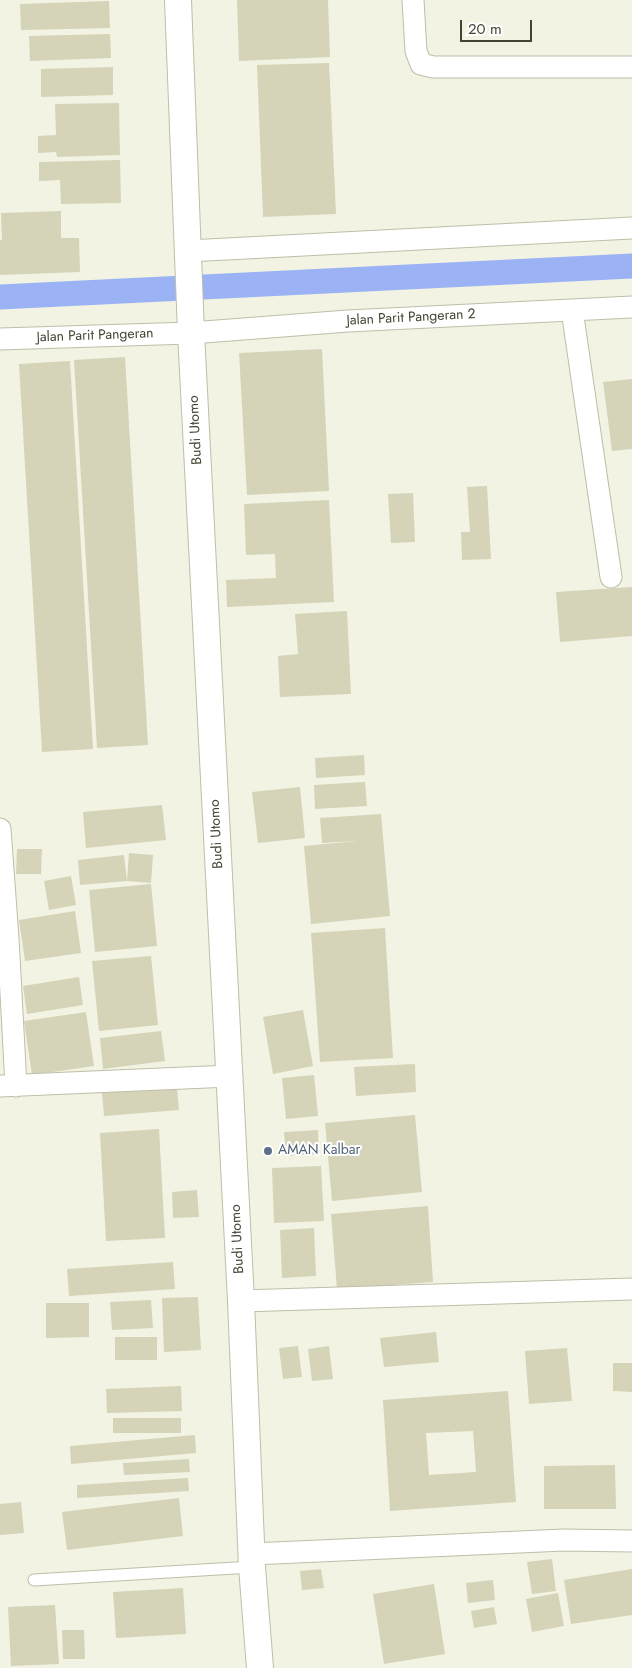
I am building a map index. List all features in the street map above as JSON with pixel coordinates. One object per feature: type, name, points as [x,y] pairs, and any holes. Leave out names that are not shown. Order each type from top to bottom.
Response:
[{"type":"street","name":"Budi Utomo","points":[[178,0],[190,324],[230,1076],[252,1561],[260,1668]]},
{"type":"street","points":[[413,0],[416,51],[422,64],[433,67],[632,66]]},
{"type":"street","points":[[188,262],[632,228]]},
{"type":"street","name":"Jalan Parit Pangeran 2","points":[[190,324],[348,321],[632,307]]},
{"type":"street","points":[[572,310],[611,577]]},
{"type":"street","name":"Jalan Parit Pangeran","points":[[0,339],[190,324]]},
{"type":"street","points":[[0,829],[8,1086],[230,1076]]},
{"type":"street","points":[[241,1300],[632,1289]]},
{"type":"street","points":[[252,1561],[564,1540],[632,1542]]},
{"type":"lane","points":[[34,1580],[252,1561]]},
{"type":"building","points":[[237,0],[328,0],[330,57],[239,61]]},
{"type":"building","points":[[109,1],[110,28],[21,30],[20,4]]},
{"type":"building","points":[[110,34],[111,58],[30,61],[29,36]]},
{"type":"building","points":[[329,63],[336,214],[263,217],[257,65]]},
{"type":"building","points":[[113,67],[113,95],[41,97],[41,69]]},
{"type":"building","points":[[119,103],[120,155],[57,157],[56,152],[38,153],[38,136],[56,135],[55,104]]},
{"type":"building","points":[[120,160],[121,203],[61,204],[60,180],[39,181],[39,162]]},
{"type":"building","points":[[61,211],[61,238],[79,238],[80,272],[0,275],[1,213]]},
{"type":"building","points":[[322,349],[329,491],[247,495],[239,353]]},
{"type":"building","points":[[125,357],[148,745],[97,748],[74,360]]},
{"type":"building","points":[[70,361],[93,749],[42,752],[19,364]]},
{"type":"building","points":[[632,379],[632,449],[612,451],[603,382]]},
{"type":"building","points":[[487,486],[491,559],[462,560],[461,532],[470,532],[467,487]]},
{"type":"building","points":[[413,493],[415,542],[391,543],[388,494]]},
{"type":"building","points":[[329,500],[334,602],[227,607],[226,580],[276,578],[275,554],[246,555],[244,504]]},
{"type":"building","points":[[632,587],[632,636],[560,642],[556,592]]},
{"type":"building","points":[[347,611],[351,694],[280,697],[278,656],[298,654],[295,614]]},
{"type":"building","points":[[364,755],[365,775],[316,778],[315,758]]},
{"type":"building","points":[[365,782],[367,806],[315,809],[314,785]]},
{"type":"building","points":[[300,787],[305,838],[258,843],[252,792]]},
{"type":"building","points":[[162,805],[166,840],[86,848],[83,812]]},
{"type":"building","points":[[381,814],[390,916],[311,924],[304,846],[357,841],[322,843],[320,818]]},
{"type":"building","points":[[17,849],[42,849],[41,874],[16,874]]},
{"type":"building","points":[[129,853],[153,855],[151,883],[127,881]]},
{"type":"building","points":[[124,855],[127,881],[80,885],[78,860]]},
{"type":"building","points":[[71,876],[76,905],[49,910],[44,881]]},
{"type":"building","points":[[151,884],[157,946],[95,952],[89,890]]},
{"type":"building","points":[[75,911],[81,953],[25,961],[19,920]]},
{"type":"building","points":[[385,928],[393,1058],[320,1062],[311,933]]},
{"type":"building","points":[[151,956],[158,1025],[99,1031],[92,961]]},
{"type":"building","points":[[79,977],[83,1005],[27,1014],[23,986]]},
{"type":"building","points":[[303,1010],[313,1066],[273,1074],[263,1017]]},
{"type":"building","points":[[86,1012],[94,1066],[32,1075],[24,1021]]},
{"type":"building","points":[[161,1031],[165,1061],[103,1069],[100,1038]]},
{"type":"building","points":[[415,1064],[416,1092],[356,1096],[354,1067]]},
{"type":"building","points":[[314,1075],[318,1116],[286,1119],[282,1078]]},
{"type":"building","points":[[177,1088],[179,1110],[104,1116],[102,1093]]},
{"type":"building","points":[[415,1115],[422,1192],[332,1201],[325,1123]]},
{"type":"building","points":[[159,1129],[165,1238],[106,1241],[100,1133]]},
{"type":"building","points":[[318,1130],[319,1154],[286,1156],[284,1132]]},
{"type":"building","points":[[321,1166],[324,1221],[274,1223],[272,1168]]},
{"type":"building","points":[[197,1190],[199,1217],[173,1218],[172,1192]]},
{"type":"building","points":[[428,1206],[433,1282],[337,1289],[331,1214]]},
{"type":"building","points":[[314,1228],[316,1276],[282,1278],[280,1230]]},
{"type":"building","points":[[173,1262],[175,1289],[69,1296],[67,1269]]},
{"type":"building","points":[[198,1297],[201,1350],[164,1352],[162,1298]]},
{"type":"building","points":[[151,1300],[153,1328],[112,1330],[110,1302]]},
{"type":"building","points":[[46,1303],[89,1303],[89,1337],[46,1338]]},
{"type":"building","points":[[436,1332],[439,1362],[384,1367],[380,1338]]},
{"type":"building","points":[[115,1337],[157,1337],[157,1360],[115,1360]]},
{"type":"building","points":[[298,1346],[302,1377],[283,1379],[279,1348]]},
{"type":"building","points":[[329,1346],[333,1379],[312,1381],[308,1349]]},
{"type":"building","points":[[567,1348],[572,1401],[529,1404],[525,1351]]},
{"type":"building","points":[[613,1363],[632,1363],[632,1392],[613,1391]]},
{"type":"building","points":[[181,1386],[182,1411],[107,1413],[106,1389]]},
{"type":"building","points":[[508,1391],[516,1502],[390,1511],[383,1400]],"holes":[[[473,1431],[476,1472],[429,1475],[426,1433]]]},
{"type":"building","points":[[113,1418],[181,1418],[181,1433],[113,1433]]},
{"type":"building","points":[[195,1435],[196,1453],[71,1464],[70,1446]]},
{"type":"building","points":[[189,1459],[190,1472],[124,1475],[123,1463]]},
{"type":"building","points":[[615,1465],[616,1509],[544,1509],[544,1466]]},
{"type":"building","points":[[188,1478],[189,1491],[77,1498],[77,1485]]},
{"type":"building","points":[[179,1498],[183,1536],[67,1550],[62,1512]]},
{"type":"building","points":[[21,1502],[24,1533],[0,1535],[0,1504]]},
{"type":"building","points":[[552,1559],[556,1591],[532,1594],[527,1562]]},
{"type":"building","points":[[321,1569],[324,1588],[302,1590],[300,1571]]},
{"type":"building","points":[[632,1569],[632,1615],[571,1624],[564,1580]]},
{"type":"building","points":[[493,1580],[495,1600],[468,1603],[466,1583]]},
{"type":"building","points":[[434,1584],[445,1654],[384,1664],[373,1594]]},
{"type":"building","points":[[183,1588],[186,1634],[116,1638],[113,1592]]},
{"type":"building","points":[[558,1593],[564,1626],[532,1632],[526,1599]]},
{"type":"building","points":[[55,1605],[59,1664],[11,1666],[8,1607]]},
{"type":"building","points":[[494,1607],[497,1624],[474,1628],[471,1611]]},
{"type":"building","points":[[62,1630],[84,1630],[85,1659],[63,1659]]},
{"type":"waterway","points":[[0,297],[632,266]]},
{"type":"place","name":"AMAN Kalbar","points":[[268,1151]]}]
